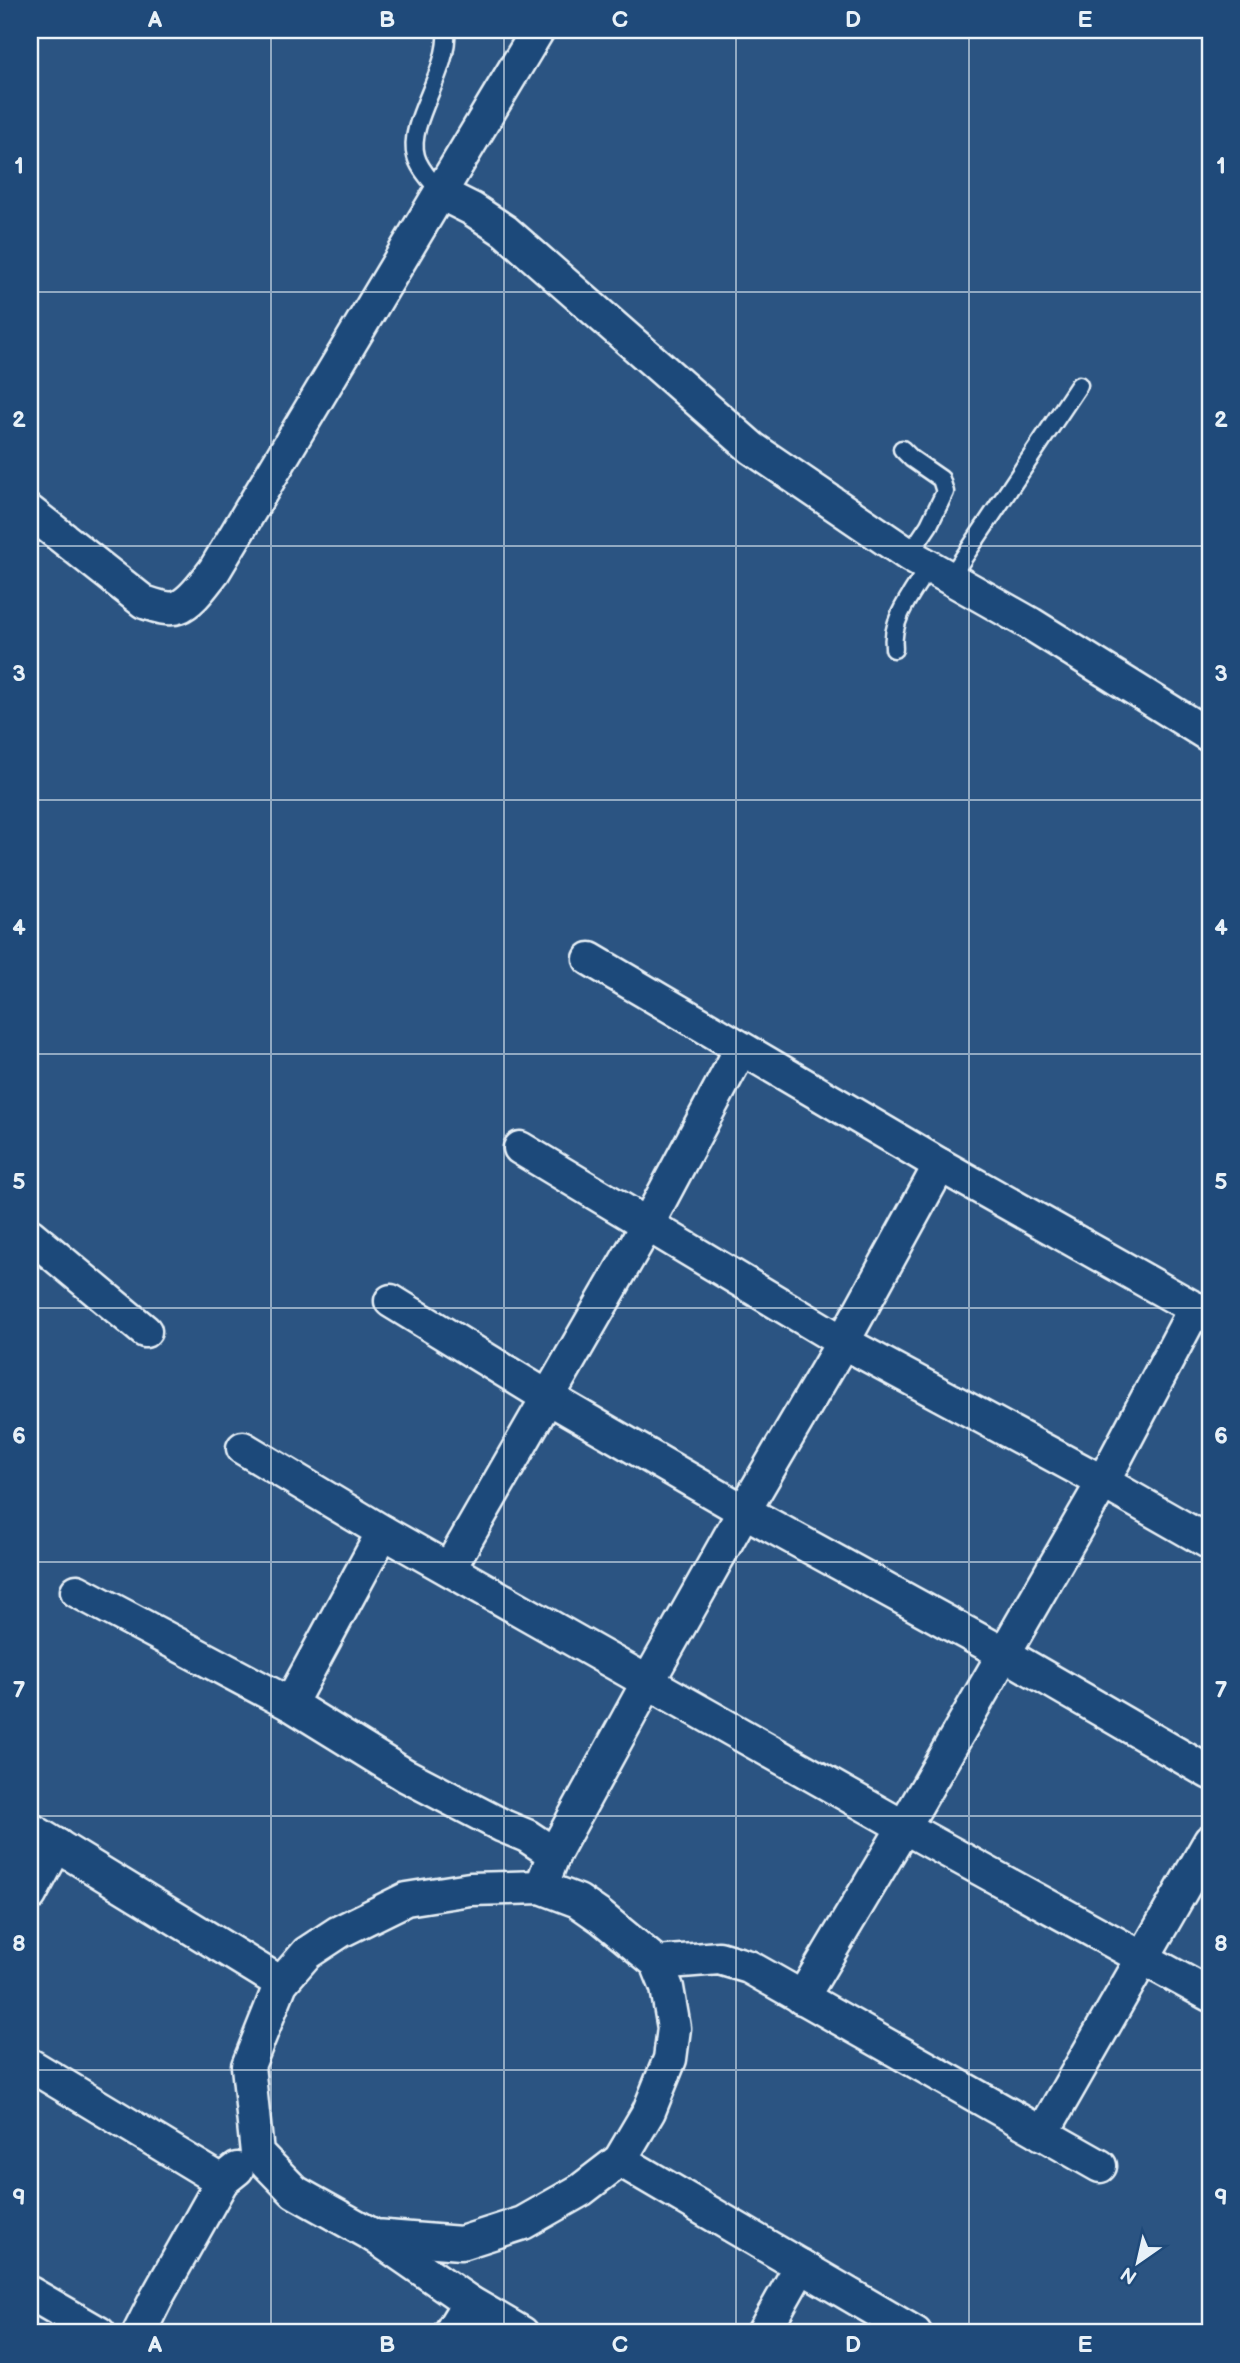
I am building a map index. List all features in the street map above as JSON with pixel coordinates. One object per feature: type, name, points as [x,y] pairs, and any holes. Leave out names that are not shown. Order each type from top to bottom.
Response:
[{"type":"street","points":[[30,512],[144,602],[164,608],[177,607],[193,595],[214,571],[538,30]]},
{"type":"street","points":[[440,193],[472,209],[505,231],[752,447],[930,566],[1031,624],[1210,736]]},
{"type":"street","points":[[590,959],[940,1165],[1202,1313],[802,1998]]},
{"type":"street","points":[[449,1569],[550,1398],[741,1049]]},
{"type":"street","points":[[520,1147],[843,1342],[1103,1482],[1210,1543]]},
{"type":"street","points":[[541,1887],[554,1854],[648,1682],[843,1342],[940,1165]]},
{"type":"street","points":[[30,1235],[145,1331]]},
{"type":"street","points":[[391,1301],[744,1511],[1003,1653],[1210,1773]]},
{"type":"street","points":[[243,1448],[383,1532],[904,1827],[1210,1994]]},
{"type":"street","points":[[290,1704],[383,1532]]},
{"type":"street","points":[[77,1591],[290,1704],[405,1775],[527,1836],[554,1854]]},
{"type":"street","points":[[30,1829],[281,1983]]},
{"type":"street","points":[[1042,2134],[1210,1841]]},
{"type":"street","points":[[30,1895],[57,1845]]},
{"type":"street","points":[[374,2236],[461,2243],[523,2223],[581,2190],[620,2160],[649,2112],[670,2059],[674,2028],[667,1988],[657,1963],[578,1901],[541,1887],[470,1889],[406,1899],[339,1932],[307,1953],[281,1983],[248,2066],[257,2152],[295,2193],[374,2236],[469,2302],[522,2333]]},
{"type":"street","points":[[657,1963],[719,1958],[749,1967],[1100,2166]]},
{"type":"street","points":[[30,2066],[222,2181]]},
{"type":"street","points":[[139,2333],[222,2181],[257,2152]]},
{"type":"street","points":[[620,2160],[915,2333]]},
{"type":"street","points":[[764,2333],[801,2266]]},
{"type":"street","points":[[30,2293],[99,2333]]},
{"type":"street","points":[[450,2333],[469,2302]]},
{"type":"lane","points":[[440,193],[416,156],[416,142],[419,122],[444,61],[446,30]]},
{"type":"lane","points":[[894,649],[892,638],[897,618],[930,566],[1079,385]]},
{"type":"lane","points":[[902,449],[942,479],[945,492],[929,525],[930,566]]}]
